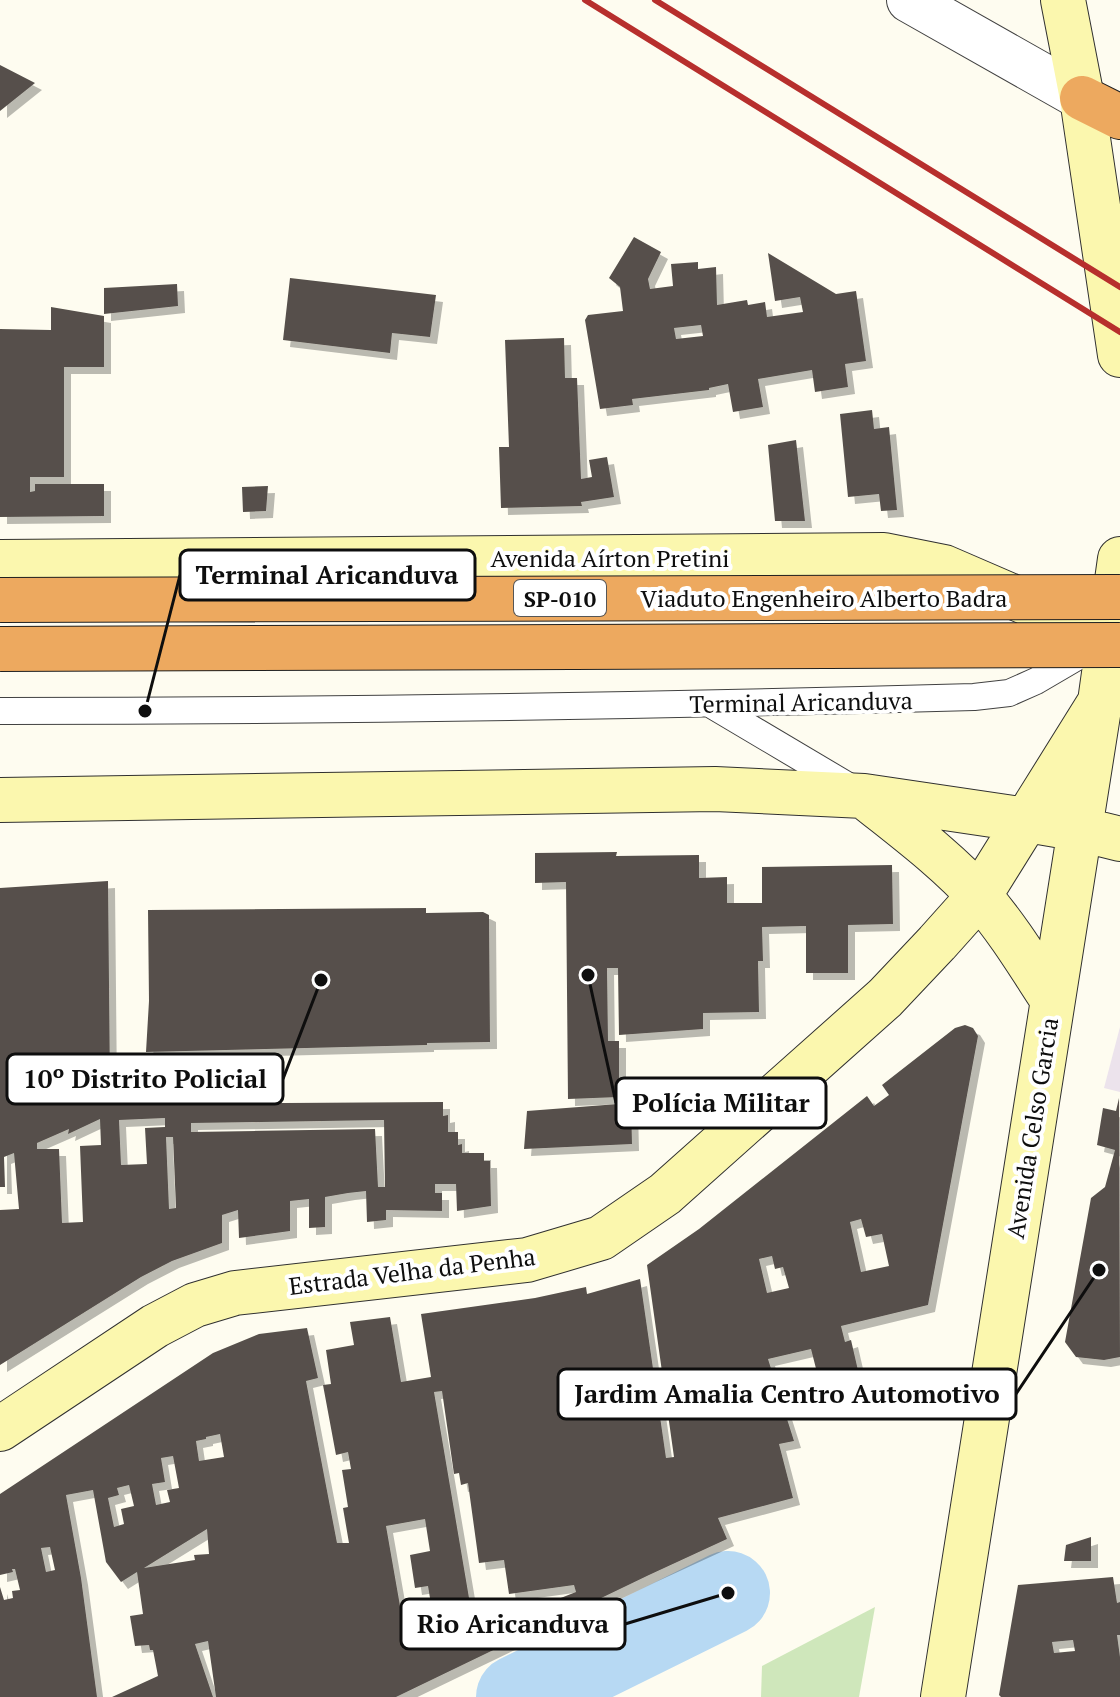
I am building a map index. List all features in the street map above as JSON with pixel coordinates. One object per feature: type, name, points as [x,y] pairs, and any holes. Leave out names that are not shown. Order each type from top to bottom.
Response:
[{"type":"highway","points":[[1082,98],[1120,117]]},
{"type":"highway","name":"Viaduto Engenheiro Alberto Badra","points":[[0,600],[1120,597]]},
{"type":"highway","name":"Viaduto Engenheiro Alberto Badra","points":[[0,649],[1116,643]]},
{"type":"main road","points":[[1063,0],[1082,98],[1120,355]]},
{"type":"main road","name":"Avenida Aírton Pretini","points":[[0,562],[884,555],[944,567],[1116,643]]},
{"type":"main road","name":"Avenida Celso Garcia","points":[[943,1697],[1052,999],[1100,834],[1100,702],[1116,643],[1120,559]]},
{"type":"main road","name":"Estrada Velha da Penha","points":[[0,1429],[155,1326],[195,1305],[235,1293],[527,1260],[601,1238],[665,1194],[885,998],[979,896],[1100,702]]},
{"type":"main road","points":[[0,800],[715,789],[864,796],[1100,834]]},
{"type":"main road","points":[[864,796],[930,849],[979,896],[1008,931],[1052,999]]},
{"type":"street","points":[[909,0],[1082,98]]},
{"type":"lane","name":"Terminal Aricanduva","points":[[0,711],[710,704],[974,697],[1009,693],[1116,643]]},
{"type":"lane","points":[[710,704],[864,796]]},
{"type":"shaded area","points":[[1120,1027],[1120,1092],[1104,1088]]},
{"type":"green space","points":[[875,1607],[859,1697],[761,1697],[762,1666]]},
{"type":"building","points":[[0,65],[35,83],[0,111]]},
{"type":"building","points":[[634,237],[661,252],[648,279],[650,289],[673,286],[671,264],[698,262],[698,269],[716,267],[717,305],[747,300],[748,305],[765,302],[767,317],[803,312],[800,297],[775,301],[768,253],[836,294],[856,291],[866,361],[845,364],[848,387],[815,392],[812,370],[758,379],[763,407],[733,412],[728,384],[709,390],[632,399],[633,405],[600,409],[585,320],[588,315],[623,311],[620,287],[609,278]],"holes":[[[701,325],[703,336],[676,339],[674,328]]]},
{"type":"building","points":[[290,278],[436,295],[430,337],[392,333],[390,353],[283,340]]},
{"type":"building","points":[[177,284],[178,306],[104,314],[104,288]]},
{"type":"building","points":[[51,307],[104,316],[104,367],[64,367],[64,477],[30,477],[30,492],[35,491],[35,484],[104,484],[104,516],[0,517],[0,329],[51,330]]},
{"type":"building","points":[[564,338],[565,378],[577,378],[581,479],[592,477],[589,460],[607,457],[614,497],[581,502],[582,506],[501,508],[499,447],[509,447],[505,340]]},
{"type":"building","points":[[872,410],[874,429],[889,427],[897,510],[881,511],[879,494],[848,497],[840,414]]},
{"type":"building","points":[[796,440],[805,521],[775,521],[768,445]]},
{"type":"building","points":[[268,486],[266,511],[243,512],[242,487]]},
{"type":"building","points":[[617,852],[616,856],[699,855],[699,878],[727,877],[727,903],[762,903],[762,867],[892,865],[893,924],[848,925],[848,973],[806,973],[806,926],[762,927],[763,961],[758,961],[759,1012],[703,1013],[703,1029],[619,1035],[618,968],[607,968],[608,1041],[619,1041],[619,1097],[568,1099],[566,882],[535,883],[535,853]]},
{"type":"building","points":[[108,881],[112,1104],[443,1102],[443,1116],[448,1115],[448,1132],[458,1132],[458,1145],[462,1144],[462,1153],[484,1153],[484,1161],[490,1161],[491,1206],[457,1211],[456,1184],[435,1184],[435,1193],[442,1193],[442,1211],[386,1210],[386,1220],[367,1222],[366,1191],[325,1197],[325,1227],[309,1228],[309,1199],[290,1201],[290,1231],[239,1238],[238,1210],[222,1215],[222,1243],[172,1261],[141,1277],[0,1365],[0,1210],[19,1209],[14,1153],[4,1157],[5,1187],[0,1187],[0,888]],"holes":[[[165,1118],[165,1127],[145,1128],[147,1164],[121,1165],[119,1120]],[[100,1119],[101,1145],[80,1146],[83,1222],[62,1223],[59,1149],[37,1149],[37,1143],[69,1129],[68,1134]],[[384,1120],[385,1187],[378,1187],[375,1129],[191,1132],[191,1123]],[[166,1137],[173,1137],[176,1208],[169,1209]]]},
{"type":"building","points":[[426,908],[426,913],[483,912],[489,915],[490,1042],[146,1052],[148,910]]},
{"type":"building","points":[[965,1025],[973,1028],[978,1036],[928,1305],[841,1326],[845,1342],[851,1340],[860,1379],[821,1388],[811,1349],[768,1359],[794,1441],[779,1444],[793,1498],[718,1518],[727,1539],[396,1697],[216,1697],[208,1641],[195,1644],[213,1697],[112,1697],[158,1676],[153,1650],[149,1645],[135,1646],[130,1616],[143,1614],[137,1572],[121,1582],[106,1562],[93,1490],[66,1495],[97,1697],[0,1697],[0,1587],[4,1600],[13,1598],[12,1591],[20,1590],[15,1569],[0,1575],[0,1494],[213,1353],[259,1334],[307,1328],[318,1378],[306,1381],[337,1543],[349,1543],[343,1508],[348,1507],[342,1470],[351,1469],[348,1452],[336,1455],[323,1385],[331,1384],[326,1350],[354,1345],[350,1322],[390,1317],[401,1382],[431,1377],[421,1314],[535,1298],[586,1287],[587,1294],[640,1279],[666,1458],[674,1457],[647,1265],[699,1229],[867,1096],[874,1106],[889,1095],[882,1085],[955,1028]],"holes":[[[861,1219],[866,1237],[882,1234],[889,1266],[861,1272],[850,1222]],[[772,1256],[775,1269],[783,1267],[789,1288],[767,1293],[759,1259]],[[639,1373],[641,1389],[627,1391],[625,1375]],[[442,1391],[454,1474],[459,1473],[461,1485],[468,1483],[479,1563],[504,1560],[509,1594],[574,1585],[576,1592],[525,1612],[512,1613],[513,1621],[476,1639],[434,1392]],[[220,1434],[224,1457],[199,1461],[196,1441]],[[173,1456],[179,1488],[167,1490],[170,1502],[156,1505],[152,1484],[165,1482],[161,1458]],[[129,1485],[134,1506],[121,1509],[124,1524],[114,1527],[108,1498],[119,1495],[117,1488]],[[425,1519],[430,1551],[410,1555],[415,1588],[428,1586],[431,1604],[439,1602],[444,1634],[406,1640],[386,1526]],[[207,1529],[209,1554],[194,1555],[195,1560],[144,1568]],[[50,1547],[55,1570],[46,1572],[41,1548]]]},
{"type":"building","points":[[1119,1098],[1120,1357],[1104,1360],[1076,1357],[1065,1342],[1091,1198],[1105,1187],[1115,1150],[1097,1145],[1103,1108],[1116,1111]]},
{"type":"building","points":[[631,1103],[632,1144],[524,1149],[527,1111]]},
{"type":"building","points":[[1091,1537],[1091,1561],[1064,1561],[1066,1545]]},
{"type":"building","points":[[1113,1577],[1117,1603],[1120,1602],[1120,1635],[1117,1635],[1120,1697],[999,1695],[1018,1585]],"holes":[[[1073,1640],[1075,1651],[1054,1653],[1052,1642]]]},
{"type":"waterway","points":[[518,1697],[728,1593]]},
{"type":"railway","points":[[585,0],[1120,332]]},
{"type":"railway","points":[[655,0],[1120,287]]},
{"type":"place","name":"Terminal Aricanduva","points":[[145,711]]},
{"type":"place","name":"Polícia Militar","points":[[588,975]]},
{"type":"place","name":"10º Distrito Policial","points":[[321,980]]},
{"type":"place","name":"Jardim Amalia Centro Automotivo","points":[[1099,1270]]},
{"type":"place","name":"Rio Aricanduva","points":[[728,1593]]}]
